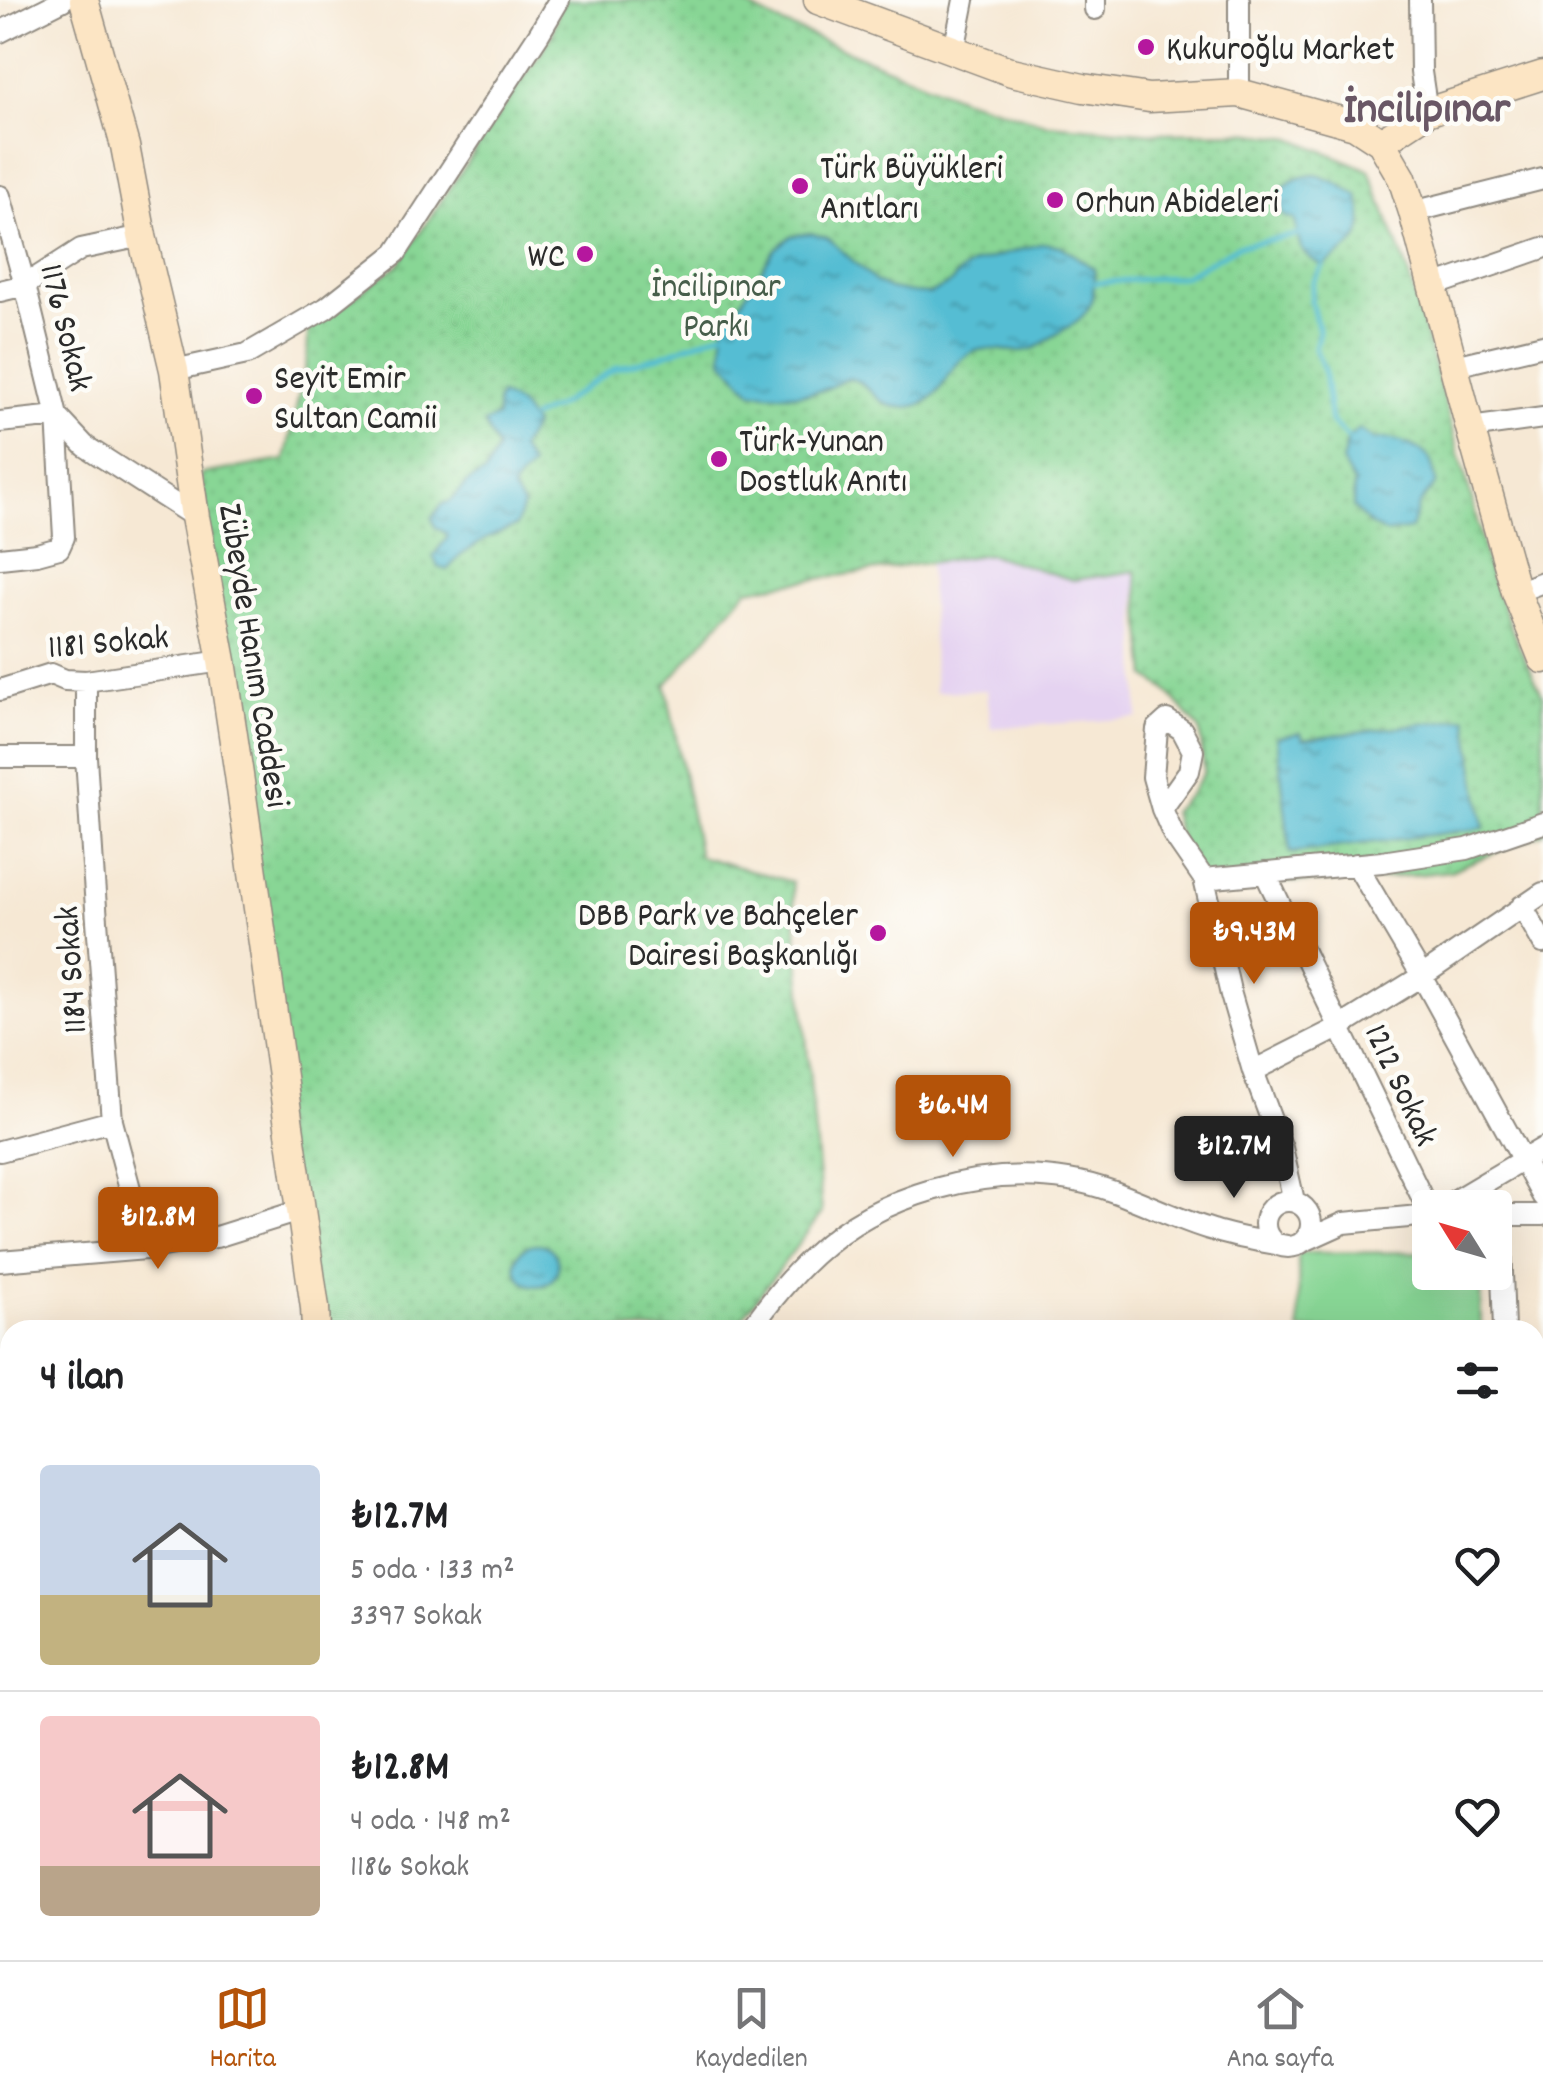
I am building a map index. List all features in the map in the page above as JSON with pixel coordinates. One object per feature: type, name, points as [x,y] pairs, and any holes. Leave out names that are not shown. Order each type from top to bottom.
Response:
[{"type":"main road","name":"Zübeyde Hanım Caddesi","points":[[84,0],[125,146],[174,370],[195,517],[222,661],[315,1320]]},
{"type":"main road","points":[[818,0],[1012,72],[1149,98],[1239,93],[1355,124],[1380,142],[1402,178],[1413,212],[1516,592],[1543,659]]},
{"type":"main road","points":[[1380,142],[1427,112],[1543,75]]},
{"type":"street","points":[[0,32],[63,0]]},
{"type":"street","points":[[174,370],[247,354],[326,308],[396,254],[559,0]]},
{"type":"street","points":[[954,51],[964,0]]},
{"type":"street","points":[[1239,0],[1239,93]]},
{"type":"street","points":[[1420,0],[1421,72],[1427,112]]},
{"type":"street","points":[[1413,212],[1543,180]]},
{"type":"street","name":"1176 Sokak","points":[[0,196],[57,416],[64,537],[58,548],[0,558]]},
{"type":"street","points":[[0,291],[25,285],[81,249],[142,236]]},
{"type":"street","points":[[1433,286],[1543,248]]},
{"type":"street","points":[[1455,366],[1543,345]]},
{"type":"street","points":[[0,422],[57,416],[85,446],[195,517]]},
{"type":"street","points":[[1470,428],[1543,418]]},
{"type":"street","points":[[1516,592],[1543,582]]},
{"type":"street","name":"1181 Sokak","points":[[0,690],[51,674],[65,680],[86,681],[222,661]]},
{"type":"street","name":"1184 Sokak","points":[[86,681],[86,757],[112,1121],[146,1249]]},
{"type":"street","points":[[0,757],[86,757]]},
{"type":"street","points":[[1162,809],[1173,834],[1204,878],[1231,996],[1253,1070],[1300,1205],[1311,1223],[1310,1230],[1294,1244]]},
{"type":"street","points":[[1204,878],[1467,849],[1543,822]]},
{"type":"street","points":[[1356,864],[1543,1197]]},
{"type":"street","name":"1212 Sokak","points":[[1265,873],[1418,1190]]},
{"type":"street","points":[[1253,1070],[1340,1027],[1543,893]]},
{"type":"street","points":[[1522,906],[1543,944]]},
{"type":"street","points":[[0,1150],[112,1121]]},
{"type":"street","points":[[1473,1190],[1543,1148]]},
{"type":"street","points":[[1288,1173],[1267,1216],[1268,1235],[1280,1245],[1294,1244],[1344,1223],[1412,1217]]},
{"type":"street","points":[[758,1320],[815,1253],[839,1235],[894,1204],[994,1177],[1069,1180],[1112,1190],[1213,1231],[1294,1244]]},
{"type":"street","points":[[1213,1231],[1267,1216],[1279,1202],[1300,1205],[1344,1223]]},
{"type":"street","points":[[0,1261],[146,1249],[216,1237],[302,1210]]},
{"type":"street","points":[[1512,1214],[1543,1215]]},
{"type":"street","points":[[1502,1290],[1503,1320]]},
{"type":"shaded area","points":[[988,554],[1073,580],[1136,571],[1138,718],[991,728],[987,690],[935,692],[929,563]]},
{"type":"green space","name":"İncilipınar Parkı","points":[[562,0],[736,0],[778,22],[961,98],[1048,124],[1154,133],[1244,132],[1292,138],[1369,170],[1406,266],[1489,572],[1543,696],[1543,833],[1450,871],[1360,881],[1193,883],[1172,812],[1204,772],[1200,730],[1165,689],[1147,677],[1136,571],[1073,580],[988,554],[748,589],[666,685],[699,856],[792,882],[822,1213],[741,1320],[305,1320],[201,474],[285,460],[307,358],[308,331],[399,264],[552,36]]},
{"type":"green space","points":[[1412,1252],[1412,1290],[1480,1290],[1481,1320],[1299,1320],[1298,1253]]},
{"type":"water","points":[[1317,175],[1358,196],[1363,222],[1352,245],[1323,266],[1304,253],[1295,220],[1284,216],[1280,198],[1292,181]]},
{"type":"water","points":[[810,233],[828,238],[876,282],[890,289],[929,294],[950,284],[975,263],[1043,243],[1061,246],[1094,269],[1091,302],[1082,316],[1035,348],[982,349],[969,354],[960,360],[937,393],[920,404],[890,405],[851,379],[810,393],[752,392],[723,360],[724,320],[739,305],[774,250],[791,236]]},
{"type":"water","points":[[500,395],[520,406],[534,425],[520,449],[531,466],[512,489],[523,506],[516,526],[487,538],[447,570],[438,567],[433,556],[447,534],[435,527],[432,518],[469,481],[485,473],[497,449],[484,423],[497,417]]},
{"type":"water","points":[[1359,429],[1374,440],[1408,444],[1429,458],[1436,483],[1419,505],[1411,529],[1386,533],[1369,524],[1353,507],[1354,483],[1342,462],[1348,438]]},
{"type":"water","points":[[1467,718],[1484,828],[1290,853],[1277,737],[1301,733],[1303,739]]},
{"type":"water","points":[[537,1244],[552,1250],[558,1265],[552,1280],[537,1286],[522,1280],[516,1265],[522,1250]]},
{"type":"waterway","points":[[1095,283],[1184,276],[1238,246],[1297,235]]},
{"type":"waterway","points":[[1323,266],[1313,283],[1311,302],[1319,332],[1315,348],[1324,370],[1331,422],[1348,438]]},
{"type":"waterway","points":[[532,418],[558,406],[615,368],[723,332]]},
{"type":"place","name":"Kukuroğlu Market","points":[[1146,47]]},
{"type":"place","name":"Türk Büyükleri Anıtları","points":[[800,186]]},
{"type":"place","name":"Orhun Abideleri","points":[[1055,200]]},
{"type":"place","name":"WC","points":[[585,254]]},
{"type":"place","name":"Seyit Emir Sultan Camii","points":[[254,396]]},
{"type":"place","name":"Türk-Yunan Dostluk Anıtı","points":[[719,459]]},
{"type":"place","name":"DBB Park ve Bahçeler Dairesi Başkanlığı","points":[[878,933]]},
{"type":"district","name":"İncilipınar","points":[[1427,105]]}]
